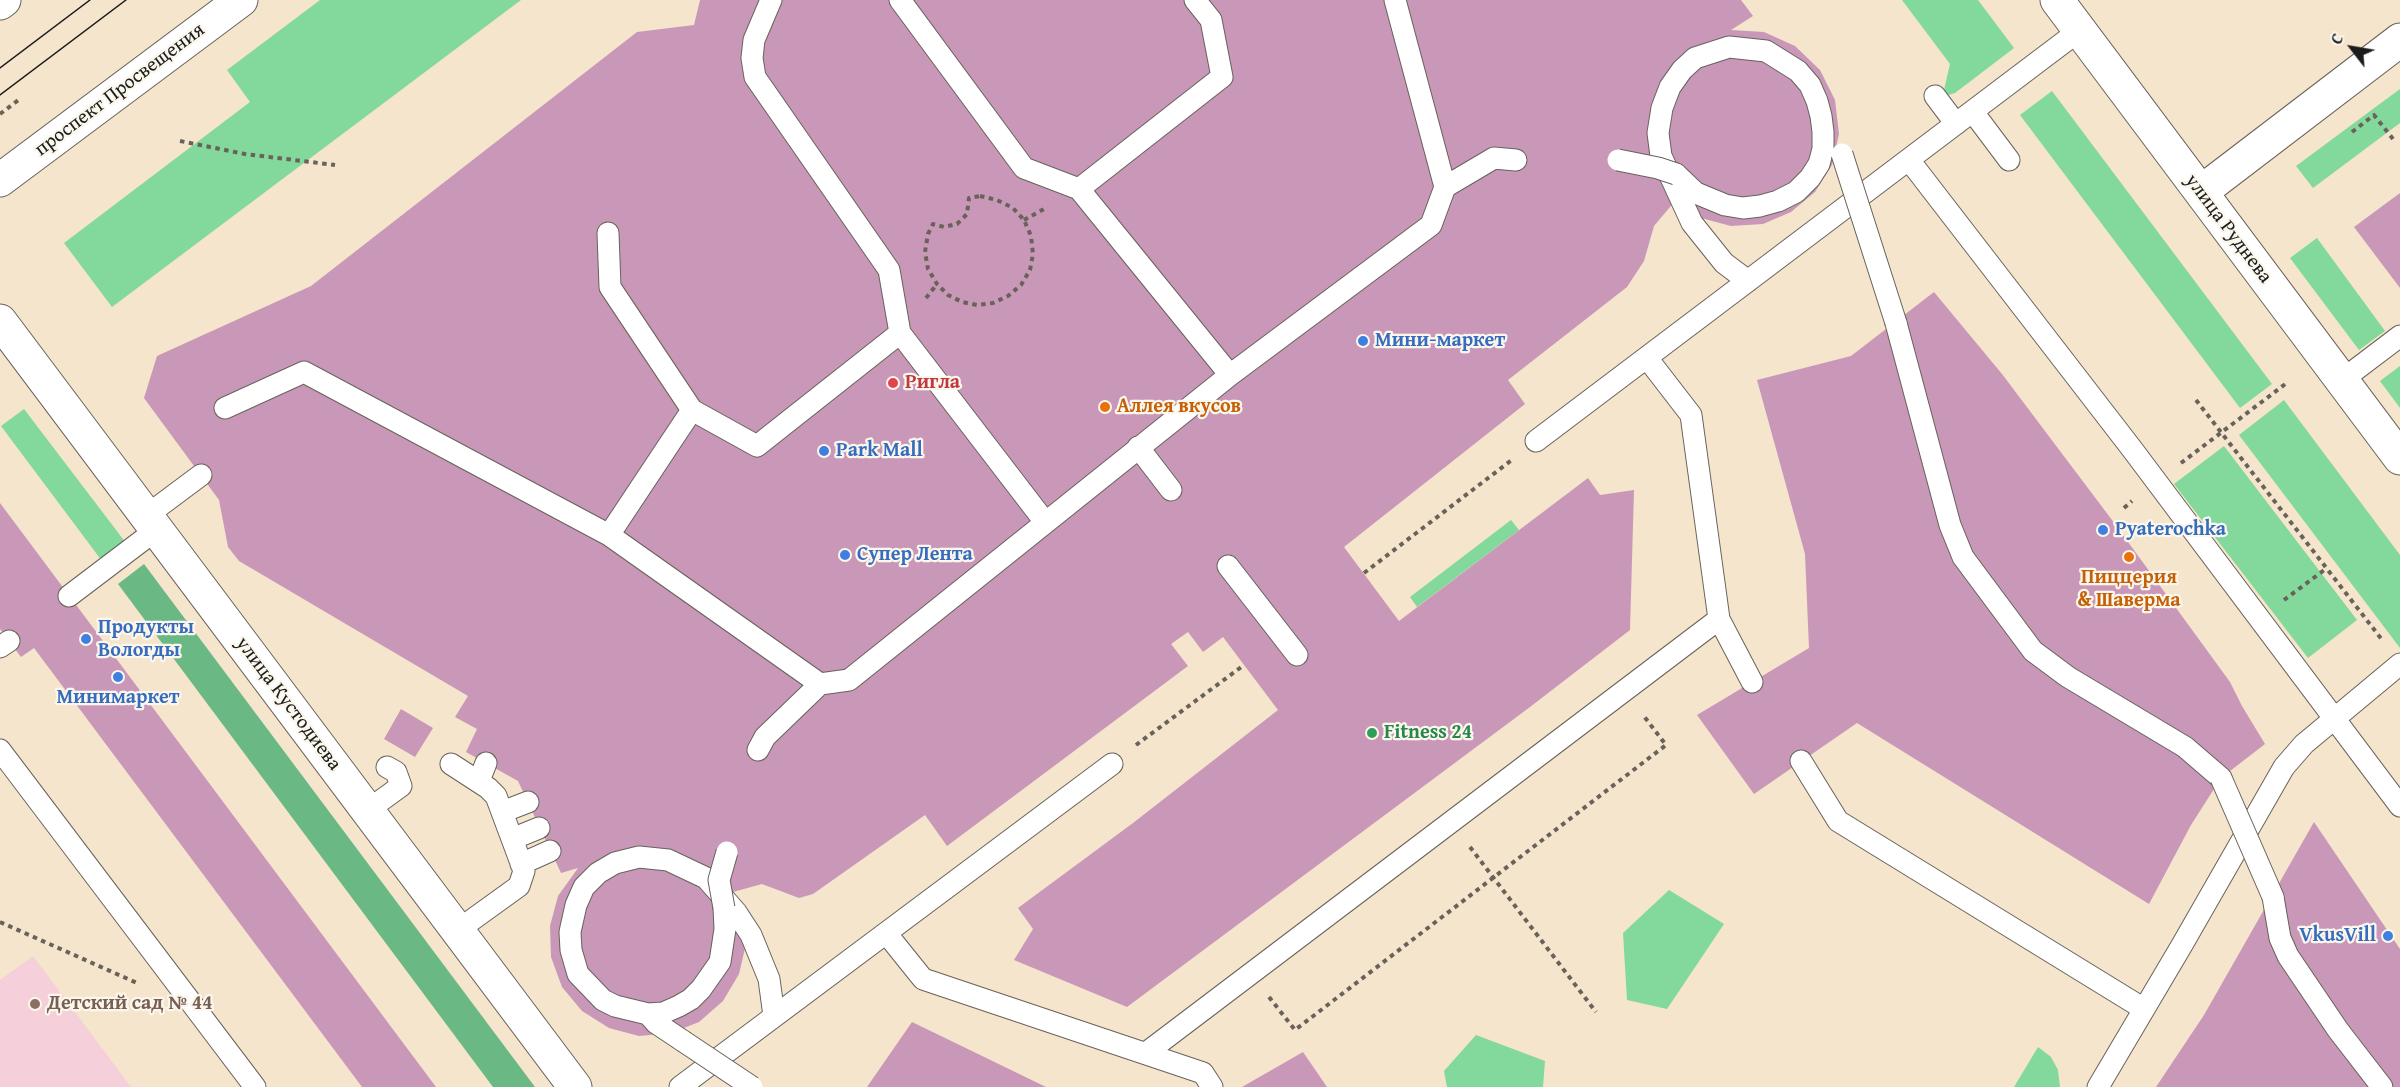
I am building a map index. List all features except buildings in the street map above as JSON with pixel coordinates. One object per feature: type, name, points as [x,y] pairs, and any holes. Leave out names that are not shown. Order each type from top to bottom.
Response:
[{"type":"street","points":[[0,3],[4,0]]},
{"type":"street","name":"проспект Просвещения","points":[[0,180],[241,0]]},
{"type":"street","name":"улица Руднева","points":[[2057,0],[2400,458]]},
{"type":"street","points":[[2201,192],[2400,40]]},
{"type":"street","name":"улица Кустодиева","points":[[0,321],[575,1087]]},
{"type":"lane","points":[[771,0],[753,40],[752,58],[755,77],[889,270],[900,333],[1045,522]]},
{"type":"lane","points":[[900,0],[1024,168],[1079,189],[1230,375]]},
{"type":"lane","points":[[1079,189],[1222,77],[1211,20],[1195,0]]},
{"type":"lane","points":[[758,750],[765,737],[820,684],[849,680],[1230,375],[1431,225],[1444,187],[1395,0]]},
{"type":"lane","points":[[1536,441],[2080,30]]},
{"type":"lane","points":[[1618,160],[1658,168],[1676,174],[1696,193],[1725,205],[1743,208],[1778,201],[1796,192],[1810,178],[1819,164],[1823,149],[1818,101],[1810,85],[1798,71],[1766,51],[1728,47],[1695,58],[1688,64],[1670,87],[1662,108],[1658,133],[1661,156],[1692,223],[1724,263],[1748,281]]},
{"type":"lane","points":[[1935,96],[1964,118],[2009,160]]},
{"type":"lane","points":[[1823,132],[1842,154],[1896,323],[1950,525],[1963,557],[2033,651],[2068,677],[2185,747],[2221,778],[2273,897],[2280,938],[2288,956],[2338,1030],[2382,1087]]},
{"type":"lane","points":[[1444,187],[1494,158],[1516,160]]},
{"type":"lane","points":[[1909,160],[2157,482],[2400,806]]},
{"type":"lane","points":[[608,233],[610,287],[692,410],[757,446],[900,333]]},
{"type":"lane","points":[[2342,380],[2400,336]]},
{"type":"lane","points":[[1647,358],[1690,415],[1719,619],[1752,682]]},
{"type":"lane","points":[[225,408],[304,372],[609,535],[820,684]]},
{"type":"lane","points":[[609,535],[692,410]]},
{"type":"lane","points":[[1138,447],[1171,490]]},
{"type":"lane","points":[[69,596],[201,475]]},
{"type":"lane","points":[[1228,566],[1297,655]]},
{"type":"lane","points":[[1146,1053],[1719,619]]},
{"type":"lane","points":[[2098,1087],[2284,767],[2304,744],[2400,664]]},
{"type":"lane","points":[[0,750],[255,1087]]},
{"type":"lane","points":[[1801,761],[1838,821],[2144,1009]]},
{"type":"lane","points":[[451,764],[482,772],[496,796],[524,871],[519,885],[458,930]]},
{"type":"lane","points":[[680,1087],[1112,764]]},
{"type":"lane","points":[[368,810],[401,786],[396,772],[387,767]]},
{"type":"lane","points":[[502,812],[528,802]]},
{"type":"lane","points":[[512,839],[539,828]]},
{"type":"lane","points":[[521,864],[550,851]]},
{"type":"lane","points":[[727,852],[719,880],[722,900],[725,929],[720,962],[691,999],[663,1013],[648,1014],[615,1006],[603,1000],[578,974],[571,950],[570,932],[576,905],[584,887],[598,873],[615,863],[639,857],[668,860],[706,878],[722,900],[752,935],[769,979],[774,1016]]},
{"type":"lane","points":[[886,933],[923,980],[1203,1073],[1212,1087]]},
{"type":"lane","points":[[648,1014],[656,1023],[753,1087]]},
{"type":"path","points":[[0,114],[21,98]]},
{"type":"path","points":[[2352,132],[2374,115],[2393,139]]},
{"type":"path","points":[[180,141],[244,154],[335,165]]},
{"type":"path","points":[[980,196],[997,200],[1013,208],[1024,220],[1031,236],[1033,254],[1030,270],[1021,285],[1008,297],[993,303],[977,305],[962,302],[948,295],[937,284],[928,269],[925,252],[928,234],[933,224],[944,226],[957,224],[967,214],[969,198],[980,196]]},
{"type":"path","points":[[2124,508],[2288,382]]},
{"type":"path","points":[[2196,400],[2388,646]]},
{"type":"path","points":[[1364,573],[1536,441]]},
{"type":"path","points":[[2259,619],[2327,568]]},
{"type":"path","points":[[1112,764],[1244,665]]},
{"type":"path","points":[[1252,974],[1295,1030],[1666,745],[1625,691]]},
{"type":"path","points":[[1452,822],[1596,1012]]},
{"type":"path","points":[[0,928],[2,923],[143,986]]},
{"type":"shaded area","name":"Детский сад № 44","points":[[33,956],[131,1087],[0,1087],[0,980]]},
{"type":"green space","points":[[320,0],[521,0],[112,307],[64,243],[250,102],[227,70]]},
{"type":"green space","points":[[1902,0],[1978,0],[2014,48],[1955,93],[1948,95],[1944,90],[1950,64]]},
{"type":"green space","points":[[2400,89],[2400,123],[2313,188],[2296,166]]},
{"type":"green space","points":[[2052,91],[2272,384],[2240,408],[2020,115]]},
{"type":"green space","points":[[2317,238],[2385,331],[2359,350],[2290,258]]},
{"type":"green space","points":[[2400,366],[2400,408],[2380,381]]},
{"type":"green space","points":[[2284,400],[2400,555],[2400,648],[2239,435]]},
{"type":"green space","points":[[24,409],[126,543],[102,561],[1,426]]},
{"type":"green space","points":[[2224,446],[2357,620],[2308,658],[2174,484]]},
{"type":"green space","points":[[1511,520],[1519,530],[1417,607],[1410,597]]},
{"type":"green space","points":[[144,564],[535,1087],[493,1087],[118,584]]},
{"type":"green space","points":[[1669,890],[1724,924],[1667,1009],[1627,1000],[1623,933]]},
{"type":"green space","points":[[1476,1035],[1545,1061],[1543,1087],[1447,1087],[1444,1071]]},
{"type":"green space","points":[[2038,1047],[2051,1057],[2058,1070],[2060,1087],[2014,1087]]},
{"type":"tram line","points":[[0,68],[90,0]]},
{"type":"tram line","points":[[0,95],[126,0]]},
{"type":"place","name":"Мини-маркет","points":[[1363,341]]},
{"type":"place","name":"Ригла","points":[[893,383]]},
{"type":"place","name":"Аллея вкусов","points":[[1105,407]]},
{"type":"place","name":"Park Mall","points":[[824,451]]},
{"type":"place","name":"Pyaterochka","points":[[2103,530]]},
{"type":"place","name":"Супер Лента","points":[[845,555]]},
{"type":"place","name":"Пиццерия & Шаверма","points":[[2129,557]]},
{"type":"place","name":"Продукты Вологды","points":[[86,639]]},
{"type":"place","name":"Минимаркет","points":[[118,677]]},
{"type":"place","name":"Fitness 24","points":[[1372,733]]},
{"type":"place","name":"VkusVill","points":[[2388,936]]},
{"type":"place","name":"Детский сад № 44","points":[[35,1004]]}]
